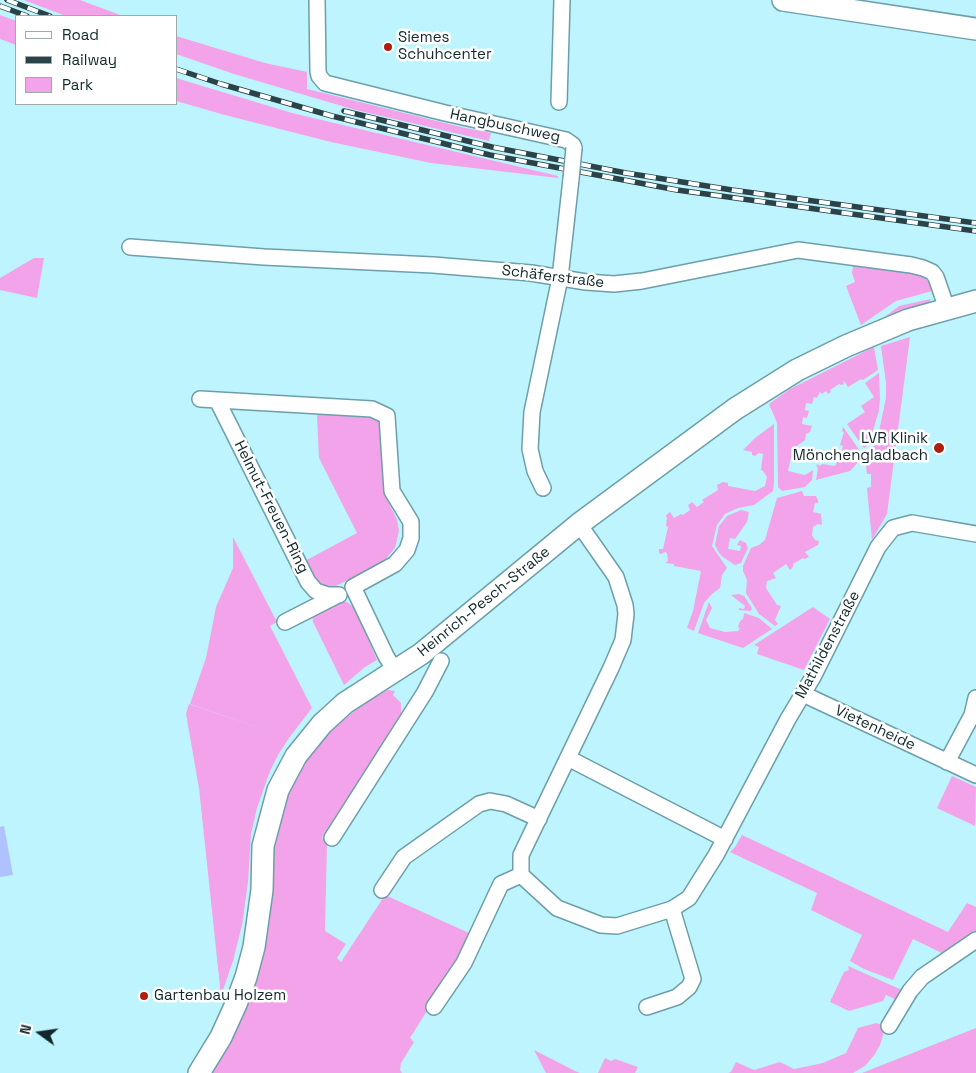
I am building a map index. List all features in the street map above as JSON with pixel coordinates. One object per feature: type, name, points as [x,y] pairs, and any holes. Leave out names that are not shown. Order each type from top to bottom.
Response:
[{"type":"street","name":"Hangbuschweg","points":[[317,0],[318,66],[319,76],[325,83],[445,113],[566,140],[573,145],[560,278],[532,412],[530,449],[535,472],[543,488]]},
{"type":"street","points":[[560,102],[562,0]]},
{"type":"street","points":[[783,0],[976,29]]},
{"type":"street","name":"Schäferstraße","points":[[130,247],[264,257],[434,265],[531,273],[586,282],[614,284],[642,281],[798,250],[923,268],[932,272],[936,277],[947,308]]},
{"type":"street","name":"Heinrich-Pesch-Straße","points":[[199,1073],[221,1037],[246,977],[254,947],[262,890],[263,846],[278,790],[296,756],[322,724],[345,703],[422,654],[579,524],[735,409],[797,370],[872,334],[908,320],[976,301]]},
{"type":"street","points":[[200,399],[372,409],[387,416],[392,491],[411,522],[411,538],[407,550],[395,564],[286,622]]},
{"type":"street","name":"Helmut-Freuen-Ring","points":[[217,400],[308,582],[316,591],[328,595],[339,594]]},
{"type":"street","name":"Mathildenstraße","points":[[520,875],[557,908],[601,925],[617,926],[672,909],[689,898],[725,839],[813,677],[878,547],[893,528],[912,523],[976,534]]},
{"type":"street","points":[[434,1007],[464,963],[501,884],[520,875],[521,855],[623,640],[626,605],[616,577],[579,524]]},
{"type":"street","points":[[353,587],[395,671]]},
{"type":"street","name":"Heinrich-Pesch-Straße","points":[[332,838],[425,692],[441,660]]},
{"type":"street","name":"Vietenheide","points":[[803,694],[976,775]]},
{"type":"street","points":[[947,762],[972,715],[976,698]]},
{"type":"street","points":[[568,758],[725,839]]},
{"type":"street","points":[[382,890],[404,857],[479,804],[490,801],[506,804],[538,819]]},
{"type":"street","points":[[648,1007],[677,997],[689,987],[693,979],[672,909]]},
{"type":"street","points":[[889,1026],[910,991],[922,977],[976,940]]},
{"type":"green space","points":[[24,0],[80,0],[120,15],[63,15]]},
{"type":"green space","points":[[0,15],[15,21],[15,45],[0,39]]},
{"type":"green space","points":[[178,37],[265,63],[307,72],[307,89],[491,133],[489,141],[352,109],[234,74],[178,55]]},
{"type":"green space","points":[[178,79],[292,113],[558,176],[558,178],[431,163],[331,142],[178,102]]},
{"type":"green space","points":[[34,258],[44,258],[37,298],[0,290],[0,278]]},
{"type":"green space","points":[[853,266],[912,273],[924,277],[931,285],[932,291],[896,301],[861,325],[846,286],[855,282],[852,273]]},
{"type":"green space","points":[[931,299],[927,306],[877,323],[899,306]]},
{"type":"green space","points":[[910,337],[887,514],[872,540],[867,488],[871,487],[871,474],[867,474],[866,466],[879,431],[886,398],[881,346]]},
{"type":"green space","points":[[874,347],[878,370],[848,387],[844,381],[844,384],[839,384],[830,390],[831,392],[828,394],[826,391],[822,394],[820,392],[817,398],[814,397],[812,404],[806,403],[805,410],[809,411],[807,418],[803,417],[802,424],[812,426],[810,432],[806,434],[805,440],[793,449],[788,471],[805,475],[813,470],[812,480],[805,487],[782,491],[778,487],[777,423],[769,404],[790,389]]},
{"type":"green space","points":[[879,373],[879,411],[870,440],[864,448],[847,424],[865,412],[861,406],[874,397],[865,383]]},
{"type":"green space","points":[[317,415],[370,415],[381,421],[387,499],[397,520],[399,531],[395,548],[383,562],[330,589],[322,589],[303,562],[357,533],[319,458]]},
{"type":"green space","points":[[774,424],[773,491],[754,505],[738,508],[725,514],[717,525],[712,546],[727,568],[722,575],[720,588],[704,603],[694,631],[687,628],[693,611],[701,571],[665,563],[668,561],[667,553],[659,553],[659,549],[663,549],[668,527],[666,526],[666,515],[670,512],[674,518],[681,514],[683,515],[690,510],[688,505],[692,502],[697,507],[704,502],[702,500],[718,490],[717,485],[723,482],[728,483],[728,486],[755,491],[765,486],[767,477],[761,470],[763,454],[759,453],[755,456],[752,455],[752,452],[743,450]]},
{"type":"green space","points":[[843,427],[860,451],[859,461],[850,471],[816,480],[818,468],[816,465],[834,466],[836,465],[838,455],[841,456],[843,446],[840,445],[844,432],[842,431]]},
{"type":"green space","points":[[802,491],[804,496],[816,496],[818,500],[818,503],[815,503],[813,512],[821,514],[822,525],[818,524],[813,527],[812,535],[815,540],[819,541],[818,545],[805,552],[809,557],[793,564],[790,570],[786,564],[773,573],[776,578],[767,581],[766,588],[777,605],[781,606],[775,620],[778,624],[775,626],[759,614],[746,593],[747,580],[743,566],[751,548],[765,540],[777,498]]},
{"type":"green space","points":[[741,510],[749,512],[747,522],[735,539],[730,538],[728,549],[740,551],[741,546],[737,545],[740,540],[746,543],[748,548],[741,563],[735,565],[719,553],[715,545],[719,526],[727,516]]},
{"type":"green space","points":[[233,537],[277,622],[270,626],[312,708],[278,755],[270,771],[257,808],[251,834],[248,882],[242,925],[233,961],[221,996],[199,788],[186,714],[189,704],[286,737],[190,704],[206,658],[216,607],[233,568]]},
{"type":"green space","points":[[739,594],[744,596],[752,608],[751,611],[739,610],[739,608],[744,609],[745,606],[731,595]]},
{"type":"green space","points":[[338,600],[347,602],[355,608],[377,660],[365,667],[344,685],[313,622],[312,613]]},
{"type":"green space","points":[[709,602],[712,608],[706,620],[710,628],[725,632],[738,631],[744,613],[759,618],[772,629],[743,648],[698,633]]},
{"type":"green space","points":[[813,607],[830,619],[804,670],[757,654],[759,647],[754,645]]},
{"type":"green space","points":[[388,690],[395,691],[393,695],[401,703],[401,716],[322,837],[327,844],[325,931],[346,944],[337,958],[341,962],[385,895],[469,933],[471,937],[470,942],[410,1038],[414,1042],[401,1063],[400,1070],[402,1073],[207,1073],[269,860],[290,780],[318,744],[336,726],[367,701]]},
{"type":"green space","points":[[952,776],[976,787],[975,826],[937,808]]},
{"type":"green space","points":[[742,835],[948,932],[967,903],[976,907],[976,935],[946,955],[913,939],[893,980],[864,969],[850,961],[862,935],[811,910],[817,893],[730,852]]},
{"type":"green space","points":[[848,966],[902,990],[897,1000],[886,995],[883,1001],[849,1011],[830,1002],[844,972],[849,970]]},
{"type":"green space","points":[[876,1023],[882,1025],[885,1029],[880,1045],[865,1066],[853,1073],[728,1073],[731,1072],[736,1062],[754,1070],[780,1062],[794,1069],[823,1063],[846,1053],[858,1028]]},
{"type":"green space","points":[[976,1028],[976,1073],[862,1073]]},
{"type":"green space","points":[[534,1050],[575,1071],[580,1073],[546,1073]]},
{"type":"green space","points":[[605,1058],[611,1061],[615,1059],[638,1067],[635,1073],[598,1073]]},
{"type":"water","points":[[4,826],[13,875],[0,877],[0,827]]},
{"type":"railway","points":[[7,0],[47,15]]},
{"type":"railway","points":[[0,6],[24,15]]},
{"type":"railway","points":[[178,70],[332,116],[490,155],[677,190],[976,231]]},
{"type":"railway","points":[[344,111],[492,147],[626,173],[732,190],[976,223]]},
{"type":"place","name":"Siemes Schuhcenter","points":[[388,47]]},
{"type":"place","name":"LVR Klinik Mönchengladbach","points":[[939,448]]},
{"type":"place","name":"Gartenbau Holzem","points":[[144,996]]}]
